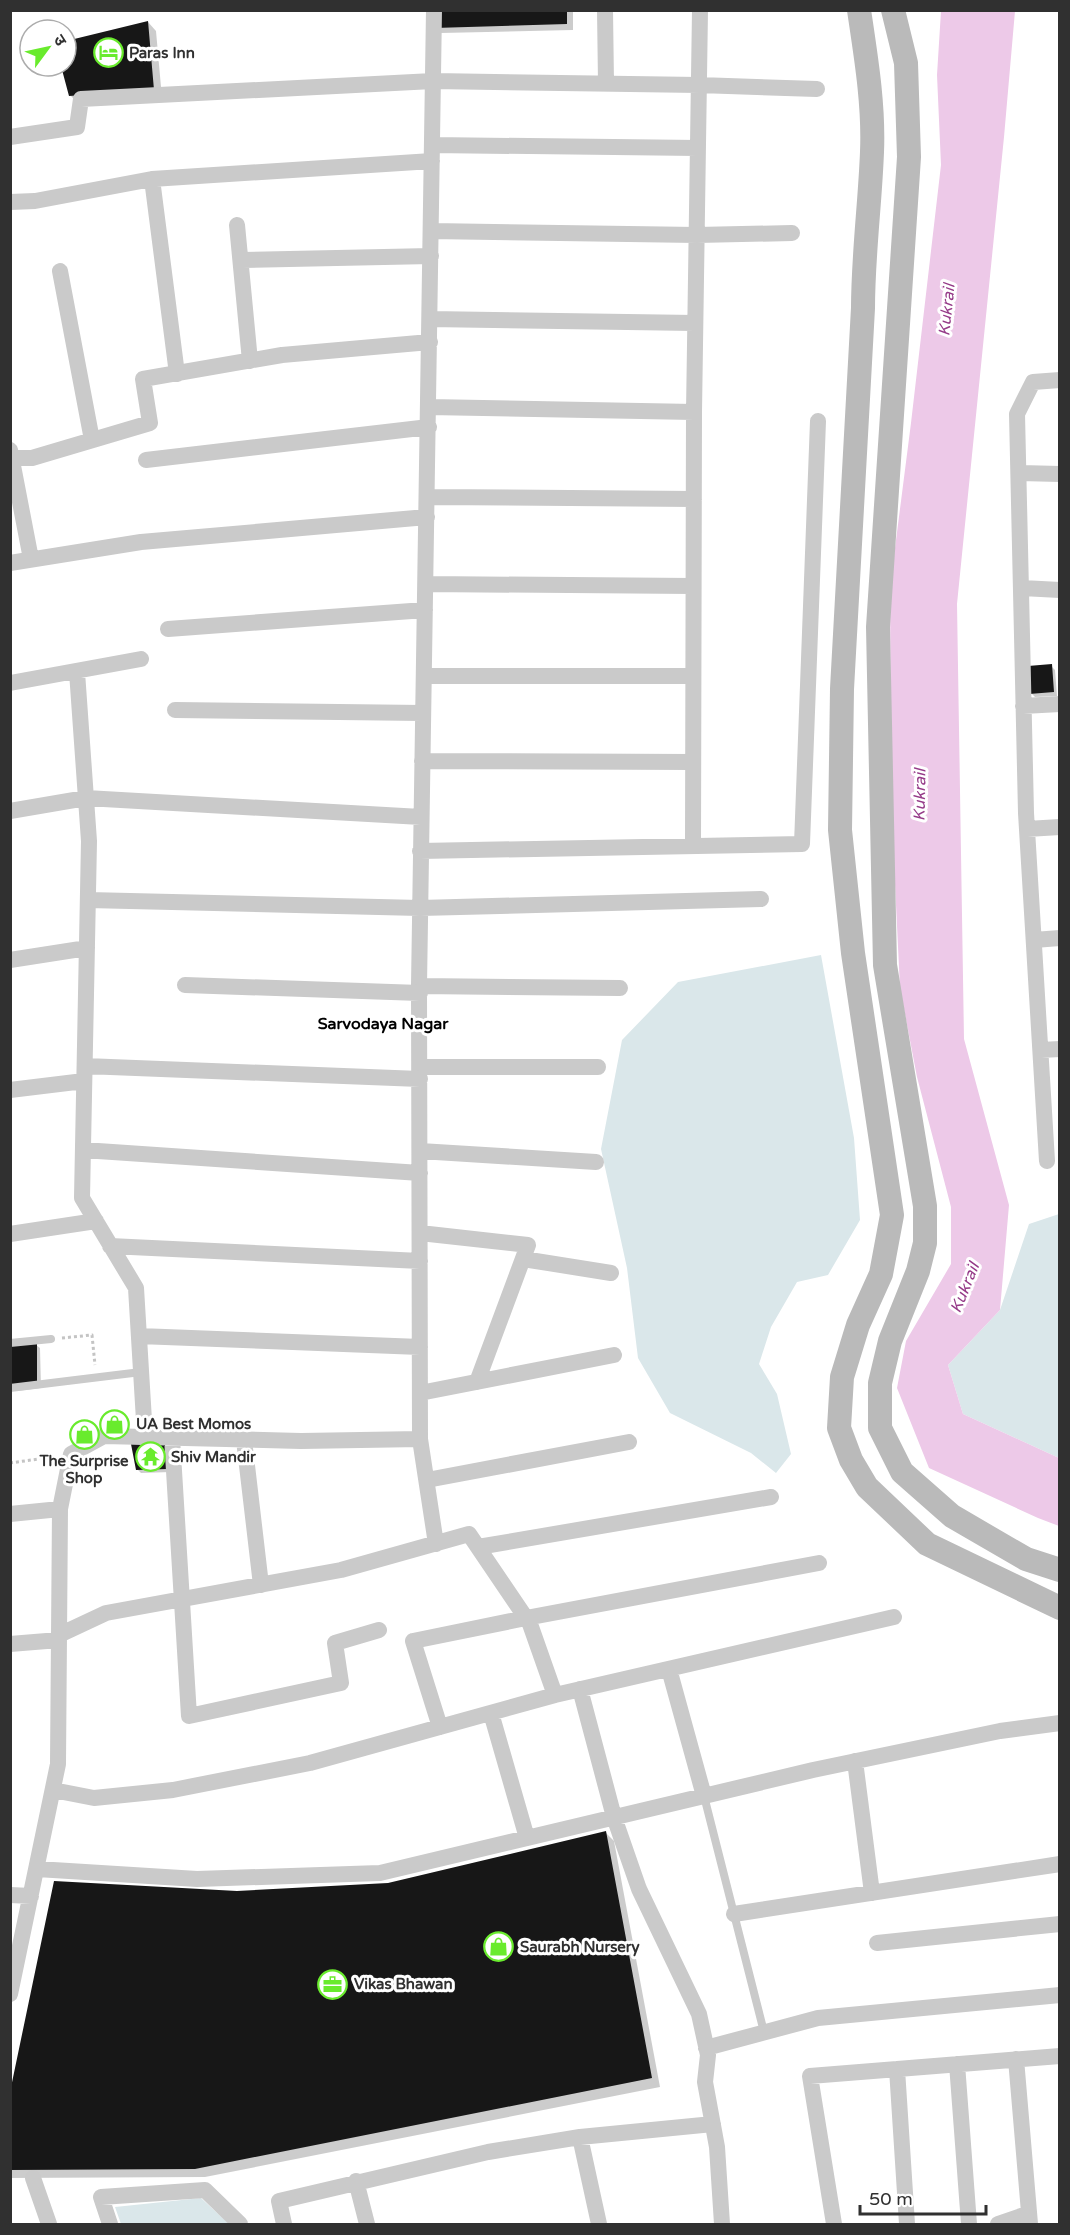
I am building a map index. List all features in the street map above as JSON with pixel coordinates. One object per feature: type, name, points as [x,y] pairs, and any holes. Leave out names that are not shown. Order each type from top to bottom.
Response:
[{"type":"street","points":[[434,10],[428,517],[420,851],[420,1438],[436,1544]]},
{"type":"street","points":[[605,10],[606,83]]},
{"type":"street","points":[[693,846],[694,412],[700,10]]},
{"type":"street","points":[[859,10],[869,77],[872,151],[863,265],[863,308],[842,689],[840,830],[853,954],[892,1215],[881,1274],[858,1325],[842,1377],[839,1428],[852,1460],[867,1486],[927,1544],[1059,1608]]},
{"type":"street","points":[[893,10],[906,63],[909,157],[878,627],[885,965],[925,1206],[925,1243],[918,1271],[890,1341],[880,1383],[880,1428],[902,1472],[952,1515],[1026,1559],[1059,1570]]},
{"type":"street","points":[[10,137],[77,127],[81,99],[433,81],[817,89]]},
{"type":"street","points":[[10,202],[35,201],[152,180],[432,153],[698,148]]},
{"type":"street","points":[[152,180],[177,374]]},
{"type":"street","points":[[237,225],[250,361]]},
{"type":"street","points":[[431,231],[697,235],[792,233]]},
{"type":"street","points":[[242,260],[431,256]]},
{"type":"street","points":[[60,272],[92,440]]},
{"type":"street","points":[[430,319],[695,323]]},
{"type":"street","points":[[31,560],[11,455],[32,458],[150,423],[143,379],[282,355],[430,342]]},
{"type":"street","points":[[1047,1161],[1027,829],[1017,414],[1033,382],[1059,380]]},
{"type":"street","points":[[429,407],[694,412]]},
{"type":"street","points":[[420,851],[802,844],[818,421]]},
{"type":"street","points":[[146,460],[429,427]]},
{"type":"street","points":[[1020,473],[1059,474]]},
{"type":"street","points":[[428,497],[694,499]]},
{"type":"street","points":[[10,563],[141,542],[428,517]]},
{"type":"street","points":[[426,584],[693,586]]},
{"type":"street","points":[[1022,588],[1059,590]]},
{"type":"street","points":[[168,628],[425,610]]},
{"type":"street","points":[[10,683],[141,659]]},
{"type":"street","points":[[77,672],[89,841],[82,1198],[136,1288],[145,1437]]},
{"type":"street","points":[[424,676],[693,676]]},
{"type":"street","points":[[1023,706],[1059,704]]},
{"type":"street","points":[[175,710],[423,712]]},
{"type":"street","points":[[422,761],[693,762]]},
{"type":"street","points":[[10,811],[86,798],[421,817]]},
{"type":"street","points":[[1027,829],[1059,827]]},
{"type":"street","points":[[88,900],[420,908],[760,899]]},
{"type":"street","points":[[1034,940],[1059,938]]},
{"type":"street","points":[[10,960],[87,948]]},
{"type":"street","points":[[185,985],[420,989],[620,988]]},
{"type":"street","points":[[1041,1050],[1059,1049]]},
{"type":"street","points":[[10,1090],[84,1074],[420,1073],[598,1067]]},
{"type":"street","points":[[83,1150],[420,1173]]},
{"type":"street","points":[[420,1151],[596,1162]]},
{"type":"street","points":[[10,1234],[96,1221]]},
{"type":"street","points":[[420,1233],[528,1245],[477,1382]]},
{"type":"street","points":[[110,1246],[420,1260]]},
{"type":"street","points":[[523,1259],[611,1273]]},
{"type":"street","points":[[139,1336],[420,1347]]},
{"type":"street","points":[[420,1393],[614,1355]]},
{"type":"street","points":[[10,1994],[58,1764],[60,1509],[71,1454],[104,1436],[301,1441],[420,1438]]},
{"type":"street","points":[[172,1438],[189,1716],[341,1683],[334,1643],[379,1630]]},
{"type":"street","points":[[244,1440],[261,1585]]},
{"type":"street","points":[[427,1480],[629,1442]]},
{"type":"street","points":[[478,1547],[771,1497]]},
{"type":"street","points":[[10,1514],[60,1509]]},
{"type":"street","points":[[10,1644],[59,1638],[106,1613],[341,1570],[469,1534],[530,1624],[555,1695]]},
{"type":"street","points":[[440,1727],[413,1641],[819,1563]]},
{"type":"street","points":[[53,1790],[94,1798],[173,1790],[310,1763],[555,1695],[894,1617]]},
{"type":"street","points":[[669,1669],[704,1796]]},
{"type":"street","points":[[580,1689],[614,1818],[639,1889],[699,2014],[708,2055],[705,2082],[717,2147],[722,2224]]},
{"type":"street","points":[[491,1713],[527,1838]]},
{"type":"street","points":[[37,1869],[197,1880],[380,1873],[855,1761],[1000,1731],[1059,1723]]},
{"type":"street","points":[[855,1761],[872,1893]]},
{"type":"street","points":[[734,1914],[1059,1863]]},
{"type":"street","points":[[10,1895],[31,1896]]},
{"type":"street","points":[[877,1943],[1059,1924]]},
{"type":"street","points":[[706,2048],[818,2018],[1059,1995]]},
{"type":"street","points":[[834,2224],[810,2076],[1059,2056]]},
{"type":"street","points":[[998,2224],[1029,2219],[1016,2059]]},
{"type":"street","points":[[957,2064],[969,2224]]},
{"type":"street","points":[[897,2069],[907,2224]]},
{"type":"street","points":[[284,2224],[279,2201],[356,2181],[488,2152],[580,2137],[713,2124]]},
{"type":"street","points":[[580,2137],[599,2224]]},
{"type":"street","points":[[33,2178],[49,2224]]},
{"type":"street","points":[[356,2181],[367,2224]]},
{"type":"street","points":[[110,2224],[101,2197],[205,2190],[240,2224]]},
{"type":"lane","points":[[10,1343],[51,1339]]},
{"type":"lane","points":[[10,1388],[141,1371]]},
{"type":"lane","points":[[704,1796],[764,2032]]},
{"type":"path","points":[[51,1339],[92,1335],[96,1377]]},
{"type":"path","points":[[10,1463],[71,1454]]},
{"type":"shaded area","points":[[821,955],[854,1138],[860,1220],[828,1275],[797,1282],[771,1327],[759,1364],[777,1394],[791,1454],[776,1473],[751,1453],[670,1413],[638,1358],[627,1268],[601,1149],[622,1040],[678,982]]},
{"type":"shaded area","points":[[1059,1214],[1059,1458],[963,1414],[948,1365],[1000,1310],[1029,1224]]},
{"type":"shaded area","points":[[201,2198],[229,2224],[121,2224],[115,2207]]},
{"type":"water","name":"Kukrail","points":[[941,11],[1015,11],[957,604],[964,1039],[1009,1205],[1000,1310],[948,1365],[963,1414],[1059,1458],[1059,1526],[929,1468],[897,1388],[906,1341],[951,1264],[951,1207],[917,1077],[900,988],[891,801],[890,587],[941,165],[937,75]]},
{"type":"building","points":[[434,10],[567,10],[567,24],[434,28]]},
{"type":"building","name":"Paras Inn","points":[[148,21],[154,90],[69,96],[64,78],[78,78],[78,38]]},
{"type":"building","points":[[1052,664],[1054,692],[1029,694],[1028,666]]},
{"type":"building","points":[[37,1343],[37,1384],[12,1388],[10,1346]]},
{"type":"building","name":"Shiv Mandir","points":[[131,1444],[165,1445],[167,1469],[136,1470]]},
{"type":"building","name":"Vikas Bhawan","points":[[606,1831],[652,2078],[195,2169],[10,2170],[10,2092],[54,1881],[237,1891],[388,1883]]},
{"type":"place","name":"Paras Inn","points":[[108,53]]},
{"type":"place","name":"UA Best Momos","points":[[115,1424]]},
{"type":"place","name":"The Surprise Shop","points":[[84,1434]]},
{"type":"place","name":"Shiv Mandir","points":[[150,1457]]},
{"type":"place","name":"Saurabh Nursery","points":[[499,1947]]},
{"type":"place","name":"Vikas Bhawan","points":[[333,1984]]},
{"type":"district","name":"Sarvodaya Nagar","points":[[383,1024]]}]
